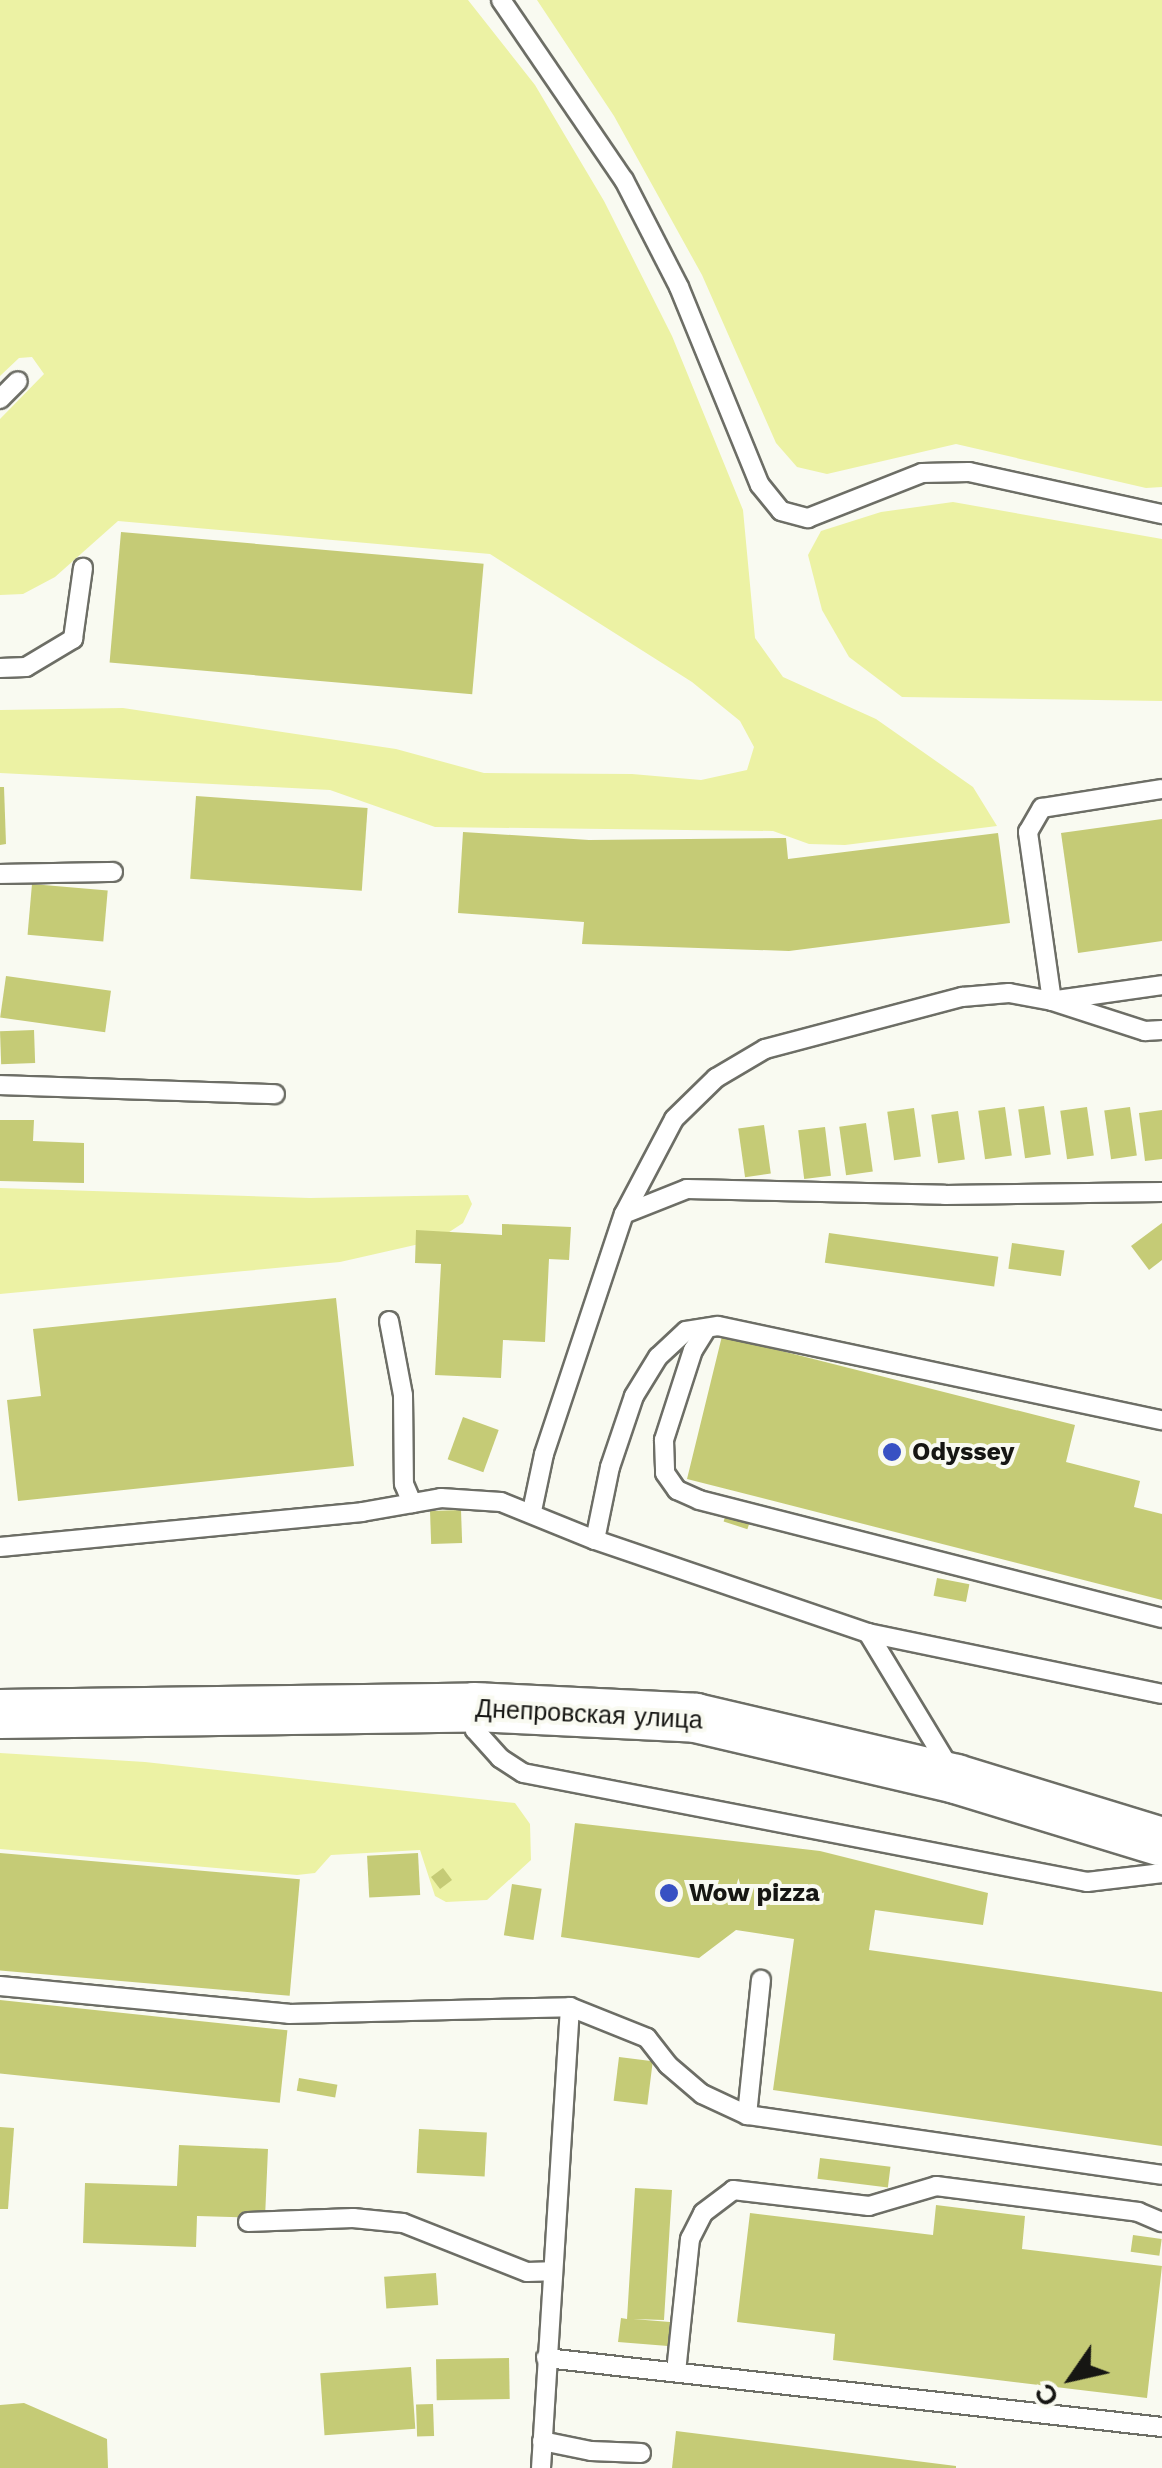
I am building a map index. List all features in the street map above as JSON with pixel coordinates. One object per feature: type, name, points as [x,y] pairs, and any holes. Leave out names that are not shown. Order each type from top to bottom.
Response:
[{"type":"main road","name":"Днепровская улица","points":[[0,1714],[474,1707],[696,1718],[956,1778],[1162,1842]]},
{"type":"lane","points":[[501,0],[624,180],[679,286],[760,485],[781,511],[808,518],[922,472],[968,472],[1162,514]]},
{"type":"lane","points":[[0,399],[18,380]]},
{"type":"lane","points":[[0,668],[26,667],[73,640],[83,568]]},
{"type":"lane","points":[[1052,1001],[1028,832],[1042,808],[1162,789]]},
{"type":"lane","points":[[0,874],[113,872]]},
{"type":"lane","points":[[1052,1001],[1162,985]]},
{"type":"lane","points":[[532,1511],[544,1454],[624,1214],[674,1119],[716,1078],[765,1049],[962,997],[1009,993],[1052,1001],[1145,1030],[1162,1030]]},
{"type":"lane","points":[[0,1086],[275,1094]]},
{"type":"lane","points":[[624,1214],[686,1189],[944,1195],[1162,1192]]},
{"type":"lane","points":[[389,1322],[402,1395],[404,1484],[412,1503]]},
{"type":"lane","points":[[596,1540],[610,1467],[634,1396],[658,1357],[686,1330],[718,1326],[1162,1420]]},
{"type":"lane","points":[[707,1328],[693,1350],[664,1440],[665,1473],[676,1490],[699,1500],[1162,1618]]},
{"type":"lane","points":[[0,1547],[441,1498],[501,1502],[532,1511],[596,1540],[868,1633],[1162,1694]]},
{"type":"lane","points":[[868,1633],[956,1778]]},
{"type":"lane","points":[[474,1707],[475,1730],[500,1758],[523,1772],[1087,1882],[1162,1872]]},
{"type":"lane","points":[[746,2115],[761,1980]]},
{"type":"lane","points":[[0,1986],[289,2014],[570,2007],[648,2038],[668,2065],[702,2094],[746,2115],[1162,2175]]},
{"type":"lane","points":[[541,2468],[570,2007]]},
{"type":"lane","points":[[676,2372],[690,2239],[703,2212],[733,2190],[869,2206],[936,2186],[1138,2212],[1162,2222]]},
{"type":"lane","points":[[248,2222],[353,2218],[404,2223],[527,2272],[552,2271]]},
{"type":"lane","points":[[546,2358],[1162,2425]]},
{"type":"lane","points":[[542,2441],[591,2451],[641,2452]]},
{"type":"green space","points":[[0,0],[468,0],[535,85],[604,201],[672,336],[743,510],[755,638],[783,677],[876,719],[973,787],[997,826],[845,845],[809,844],[773,831],[435,827],[330,790],[0,773],[0,710],[123,708],[396,749],[484,773],[632,774],[701,780],[747,770],[754,747],[740,721],[692,682],[490,554],[118,521],[55,577],[23,594],[0,595],[0,419],[44,374],[32,357],[19,358],[0,376]]},
{"type":"green space","points":[[537,0],[1162,0],[1162,487],[1146,488],[956,444],[827,474],[797,467],[776,443],[702,275],[614,116]]},
{"type":"green space","points":[[953,502],[1162,539],[1162,701],[902,697],[849,657],[822,610],[808,555],[821,531],[881,512]]},
{"type":"green space","points":[[0,1188],[310,1198],[468,1195],[472,1204],[463,1223],[437,1240],[340,1262],[0,1294]]},
{"type":"green space","points":[[0,1753],[145,1762],[515,1803],[530,1824],[531,1860],[487,1900],[446,1902],[435,1896],[420,1850],[331,1855],[315,1873],[297,1875],[0,1849]]},
{"type":"building","points":[[121,532],[484,564],[472,694],[110,663]]},
{"type":"building","points":[[0,787],[4,787],[6,844],[0,845]]},
{"type":"building","points":[[196,796],[368,808],[362,891],[190,879]]},
{"type":"building","points":[[1162,819],[1162,941],[1078,953],[1061,833]]},
{"type":"building","points":[[463,832],[589,840],[786,838],[788,859],[998,833],[1010,923],[789,951],[582,944],[584,922],[458,913]]},
{"type":"building","points":[[32,884],[108,891],[103,941],[28,935]]},
{"type":"building","points":[[6,976],[111,991],[105,1032],[0,1018]]},
{"type":"building","points":[[34,1030],[35,1063],[1,1064],[0,1031]]},
{"type":"building","points":[[1044,1106],[1051,1155],[1025,1158],[1018,1110]]},
{"type":"building","points":[[1005,1107],[1012,1156],[985,1159],[978,1111]]},
{"type":"building","points":[[1087,1107],[1094,1156],[1067,1159],[1060,1111]]},
{"type":"building","points":[[1130,1107],[1137,1156],[1111,1159],[1104,1111]]},
{"type":"building","points":[[914,1108],[921,1157],[894,1160],[887,1112]]},
{"type":"building","points":[[1162,1110],[1162,1159],[1145,1161],[1139,1113]]},
{"type":"building","points":[[958,1111],[965,1160],[938,1163],[931,1115]]},
{"type":"building","points":[[0,1120],[34,1120],[33,1141],[84,1143],[84,1183],[0,1181]]},
{"type":"building","points":[[866,1123],[873,1172],[846,1175],[839,1127]]},
{"type":"building","points":[[764,1125],[771,1174],[745,1177],[738,1129]]},
{"type":"building","points":[[825,1127],[831,1176],[804,1179],[798,1130]]},
{"type":"building","points":[[1162,1223],[1162,1260],[1149,1270],[1131,1246]]},
{"type":"building","points":[[502,1224],[571,1227],[569,1260],[549,1259],[545,1342],[503,1340],[501,1378],[435,1375],[441,1264],[415,1263],[416,1230],[502,1235]]},
{"type":"building","points":[[829,1233],[998,1257],[994,1287],[825,1263]]},
{"type":"building","points":[[1012,1243],[1064,1250],[1061,1276],[1008,1269]]},
{"type":"building","points":[[336,1298],[354,1466],[18,1501],[7,1400],[41,1396],[33,1329]]},
{"type":"building","points":[[722,1336],[1075,1425],[1066,1462],[1140,1481],[1134,1507],[1162,1514],[1162,1600],[687,1479]]},
{"type":"building","points":[[463,1417],[499,1430],[483,1472],[448,1459]]},
{"type":"building","points":[[461,1510],[462,1543],[431,1544],[430,1511]]},
{"type":"building","points":[[727,1511],[751,1519],[747,1529],[724,1521]]},
{"type":"building","points":[[937,1578],[969,1584],[966,1602],[934,1596]]},
{"type":"building","points":[[575,1823],[820,1851],[988,1893],[983,1925],[875,1910],[869,1950],[1162,1992],[1162,2146],[773,2090],[794,1939],[736,1930],[699,1958],[561,1937]]},
{"type":"building","points":[[0,1853],[300,1879],[290,1996],[0,1970]]},
{"type":"building","points":[[418,1853],[420,1895],[369,1898],[367,1856]]},
{"type":"building","points":[[443,1868],[452,1880],[440,1889],[431,1877]]},
{"type":"building","points":[[512,1884],[542,1889],[533,1940],[504,1935]]},
{"type":"building","points":[[0,2000],[287,2030],[280,2103],[0,2073]]},
{"type":"building","points":[[619,2057],[653,2061],[647,2105],[614,2101]]},
{"type":"building","points":[[299,2078],[337,2085],[335,2098],[297,2091]]},
{"type":"building","points":[[0,2127],[14,2128],[8,2209],[0,2209]]},
{"type":"building","points":[[419,2129],[487,2133],[485,2176],[417,2173]]},
{"type":"building","points":[[179,2145],[268,2149],[265,2218],[197,2216],[196,2247],[83,2243],[85,2183],[177,2186]]},
{"type":"building","points":[[820,2158],[890,2167],[888,2187],[817,2179]]},
{"type":"building","points":[[635,2188],[672,2190],[664,2320],[633,2319],[670,2322],[668,2346],[618,2342],[621,2318],[627,2319]]},
{"type":"building","points":[[936,2205],[1025,2216],[1022,2249],[1162,2266],[1147,2398],[833,2360],[835,2334],[737,2322],[750,2213],[933,2235]]},
{"type":"building","points":[[1133,2235],[1162,2239],[1159,2256],[1131,2252]]},
{"type":"building","points":[[436,2273],[438,2305],[386,2309],[384,2277]]},
{"type":"building","points":[[509,2358],[510,2399],[437,2400],[436,2359]]},
{"type":"building","points":[[411,2367],[415,2429],[325,2435],[320,2373]]},
{"type":"building","points":[[24,2403],[107,2439],[108,2468],[0,2468],[0,2405]]},
{"type":"building","points":[[433,2404],[434,2436],[417,2437],[416,2405]]},
{"type":"building","points":[[676,2431],[956,2466],[956,2468],[672,2468]]},
{"type":"place","name":"Odyssey","points":[[892,1452]]},
{"type":"place","name":"Wow pizza","points":[[669,1893]]}]
